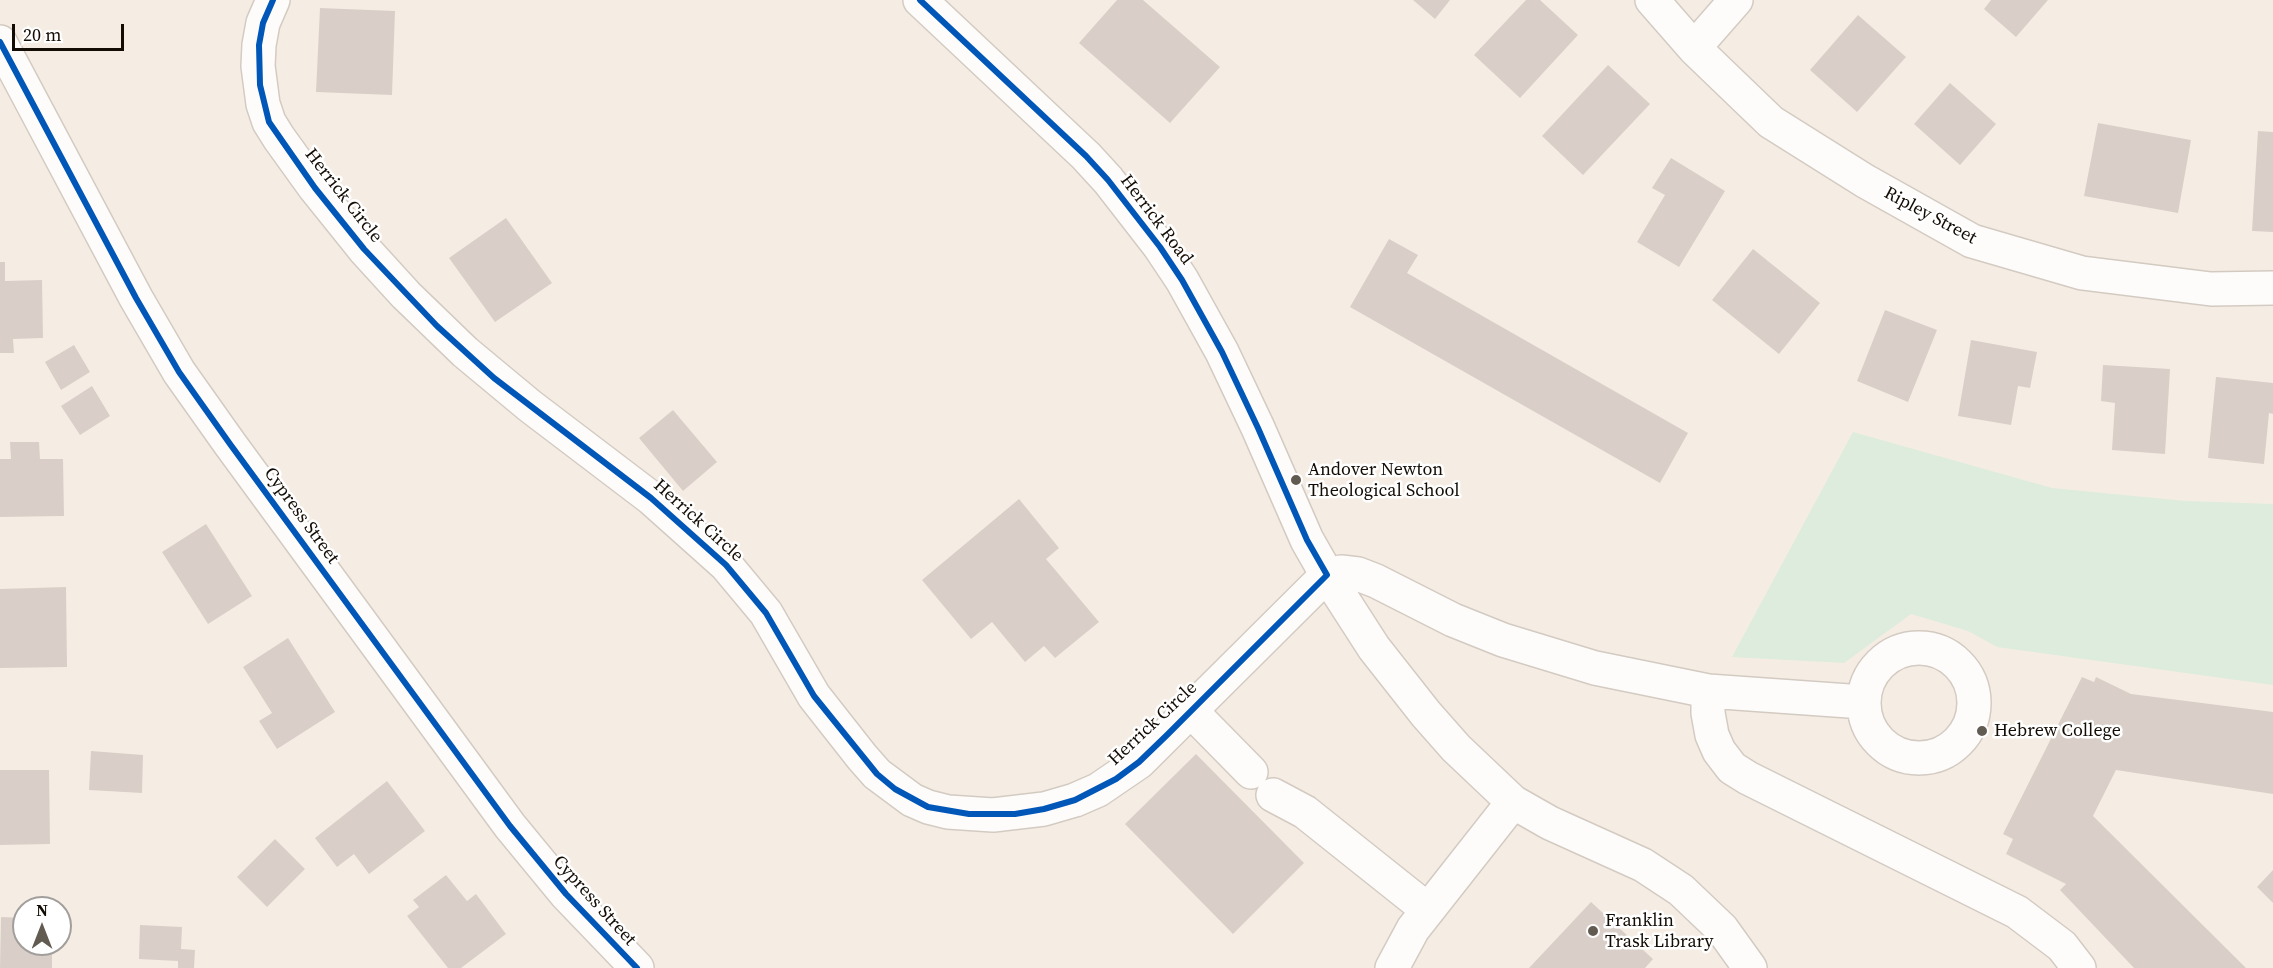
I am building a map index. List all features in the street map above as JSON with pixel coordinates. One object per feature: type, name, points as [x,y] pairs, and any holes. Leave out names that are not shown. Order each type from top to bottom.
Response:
[{"type":"street","name":"Herrick Circle","points":[[273,0],[263,23],[259,45],[258,66],[263,104],[269,122],[315,188],[364,249],[437,326],[521,399],[651,498],[726,566],[766,613],[814,696],[862,757],[895,789],[928,807],[948,812],[993,815],[1044,809],[1075,800],[1116,779],[1139,762],[1327,575]]},
{"type":"street","name":"Herrick Road","points":[[920,0],[1086,156],[1108,180],[1160,247],[1182,280],[1226,361],[1307,540],[1374,648],[1426,714],[1456,748],[1513,802],[1550,823],[1619,853],[1662,876],[1681,890],[1722,929],[1750,968]]},
{"type":"street","name":"Ripley Street","points":[[1652,0],[1694,48],[1771,122],[1865,182],[1972,241],[2082,273],[2211,289],[2273,288]]},
{"type":"street","points":[[1694,48],[1736,0]]},
{"type":"street","name":"Cypress Street","points":[[0,42],[8,74],[179,372],[510,826],[566,894],[637,968]]},
{"type":"street","points":[[1327,575],[1341,572],[1358,574],[1453,620],[1503,640],[1595,668],[1708,691],[1863,702]]},
{"type":"street","points":[[1708,691],[1708,712],[1712,735],[1719,752],[1732,768],[2017,912],[2062,946],[2079,968]]},
{"type":"street","points":[[1191,711],[1262,784],[1305,812],[1428,910]]},
{"type":"street","points":[[1392,968],[1407,938],[1513,802]]},
{"type":"green space","points":[[1853,432],[2052,488],[2185,501],[2273,504],[2273,685],[1997,647],[1968,631],[1911,614],[1844,663],[1732,657]]},
{"type":"building","points":[[1117,0],[1143,0],[1220,67],[1170,123],[1079,43]]},
{"type":"building","points":[[1413,0],[1450,0],[1435,19]]},
{"type":"building","points":[[1526,0],[1540,0],[1578,35],[1520,98],[1474,55]]},
{"type":"building","points":[[1991,0],[2048,0],[2016,37],[1984,9]]},
{"type":"building","points":[[320,8],[395,11],[392,95],[316,92]]},
{"type":"building","points":[[1858,15],[1906,57],[1857,112],[1810,70]]},
{"type":"building","points":[[1608,65],[1650,104],[1583,175],[1542,136]]},
{"type":"building","points":[[1950,83],[1996,124],[1960,165],[1914,124]]},
{"type":"building","points":[[2098,123],[2191,140],[2178,213],[2084,196]]},
{"type":"building","points":[[2258,131],[2273,132],[2273,232],[2252,231]]},
{"type":"building","points":[[1671,158],[1725,191],[1679,267],[1637,242],[1665,195],[1652,188]]},
{"type":"building","points":[[506,218],[552,283],[495,322],[449,258]]},
{"type":"building","points":[[1389,239],[1418,255],[1407,273],[1688,433],[1660,483],[1350,307]]},
{"type":"building","points":[[1753,249],[1820,303],[1779,354],[1712,300]]},
{"type":"building","points":[[0,262],[5,262],[5,281],[42,280],[43,338],[13,339],[14,353],[0,353]]},
{"type":"building","points":[[1885,310],[1937,330],[1908,402],[1857,381]]},
{"type":"building","points":[[1971,340],[2037,352],[2030,388],[2018,386],[2011,425],[1958,416]]},
{"type":"building","points":[[74,345],[90,372],[61,390],[45,362]]},
{"type":"building","points":[[2103,365],[2170,369],[2165,454],[2112,450],[2115,403],[2101,401]]},
{"type":"building","points":[[2216,377],[2273,383],[2273,414],[2269,413],[2264,464],[2208,458]]},
{"type":"building","points":[[92,386],[110,416],[80,435],[61,406]]},
{"type":"building","points":[[673,410],[717,462],[683,491],[639,438]]},
{"type":"building","points":[[10,442],[39,442],[40,459],[63,459],[64,516],[0,517],[0,459],[11,459]]},
{"type":"building","points":[[1019,499],[1059,548],[1046,559],[1099,622],[1055,658],[1044,646],[1025,662],[992,622],[971,639],[922,580]]},
{"type":"building","points":[[206,524],[252,596],[208,624],[162,552]]},
{"type":"building","points":[[66,587],[67,667],[0,668],[0,589]]},
{"type":"building","points":[[288,638],[335,712],[277,749],[259,721],[272,713],[243,667]]},
{"type":"building","points":[[2082,677],[2094,682],[2096,677],[2131,694],[2273,712],[2273,794],[2116,770],[2093,816],[2246,968],[2134,968],[2060,890],[2066,884],[2006,854],[2013,839],[2003,834]]},
{"type":"building","points":[[91,751],[143,755],[142,793],[89,790]]},
{"type":"building","points":[[1196,754],[1304,863],[1233,934],[1125,824]]},
{"type":"building","points":[[0,770],[49,770],[50,844],[0,845]]},
{"type":"building","points":[[387,781],[425,831],[369,874],[354,854],[337,867],[315,838]]},
{"type":"building","points":[[275,839],[305,869],[267,907],[237,877]]},
{"type":"building","points":[[2273,870],[2273,903],[2257,887]]},
{"type":"building","points":[[446,875],[467,901],[476,894],[506,934],[461,968],[448,968],[407,916],[419,907],[413,900]]},
{"type":"building","name":"Franklin Trask Library","points":[[1591,902],[1653,959],[1645,968],[1529,968]]},
{"type":"building","points":[[1,917],[12,917],[12,956],[52,956],[52,968],[0,968]]},
{"type":"building","points":[[140,925],[182,927],[181,949],[195,950],[194,968],[178,968],[178,961],[139,959]]},
{"type":"cycle path","points":[[273,0],[263,23],[259,45],[260,85],[269,122],[315,188],[364,249],[437,326],[494,378],[651,498],[726,565],[766,613],[814,696],[877,774],[895,789],[928,807],[969,814],[1015,814],[1075,800],[1116,779],[1139,762],[1327,575],[1307,540],[1222,352],[1182,280],[1160,247],[1108,180],[1086,156],[920,0]]},
{"type":"cycle path","points":[[0,42],[136,298],[179,372],[510,826],[566,894],[637,968]]},
{"type":"place","name":"Andover Newton Theological School","points":[[1296,480]]},
{"type":"place","name":"Hebrew College","points":[[1982,731]]},
{"type":"place","name":"Franklin Trask Library","points":[[1593,931]]}]
